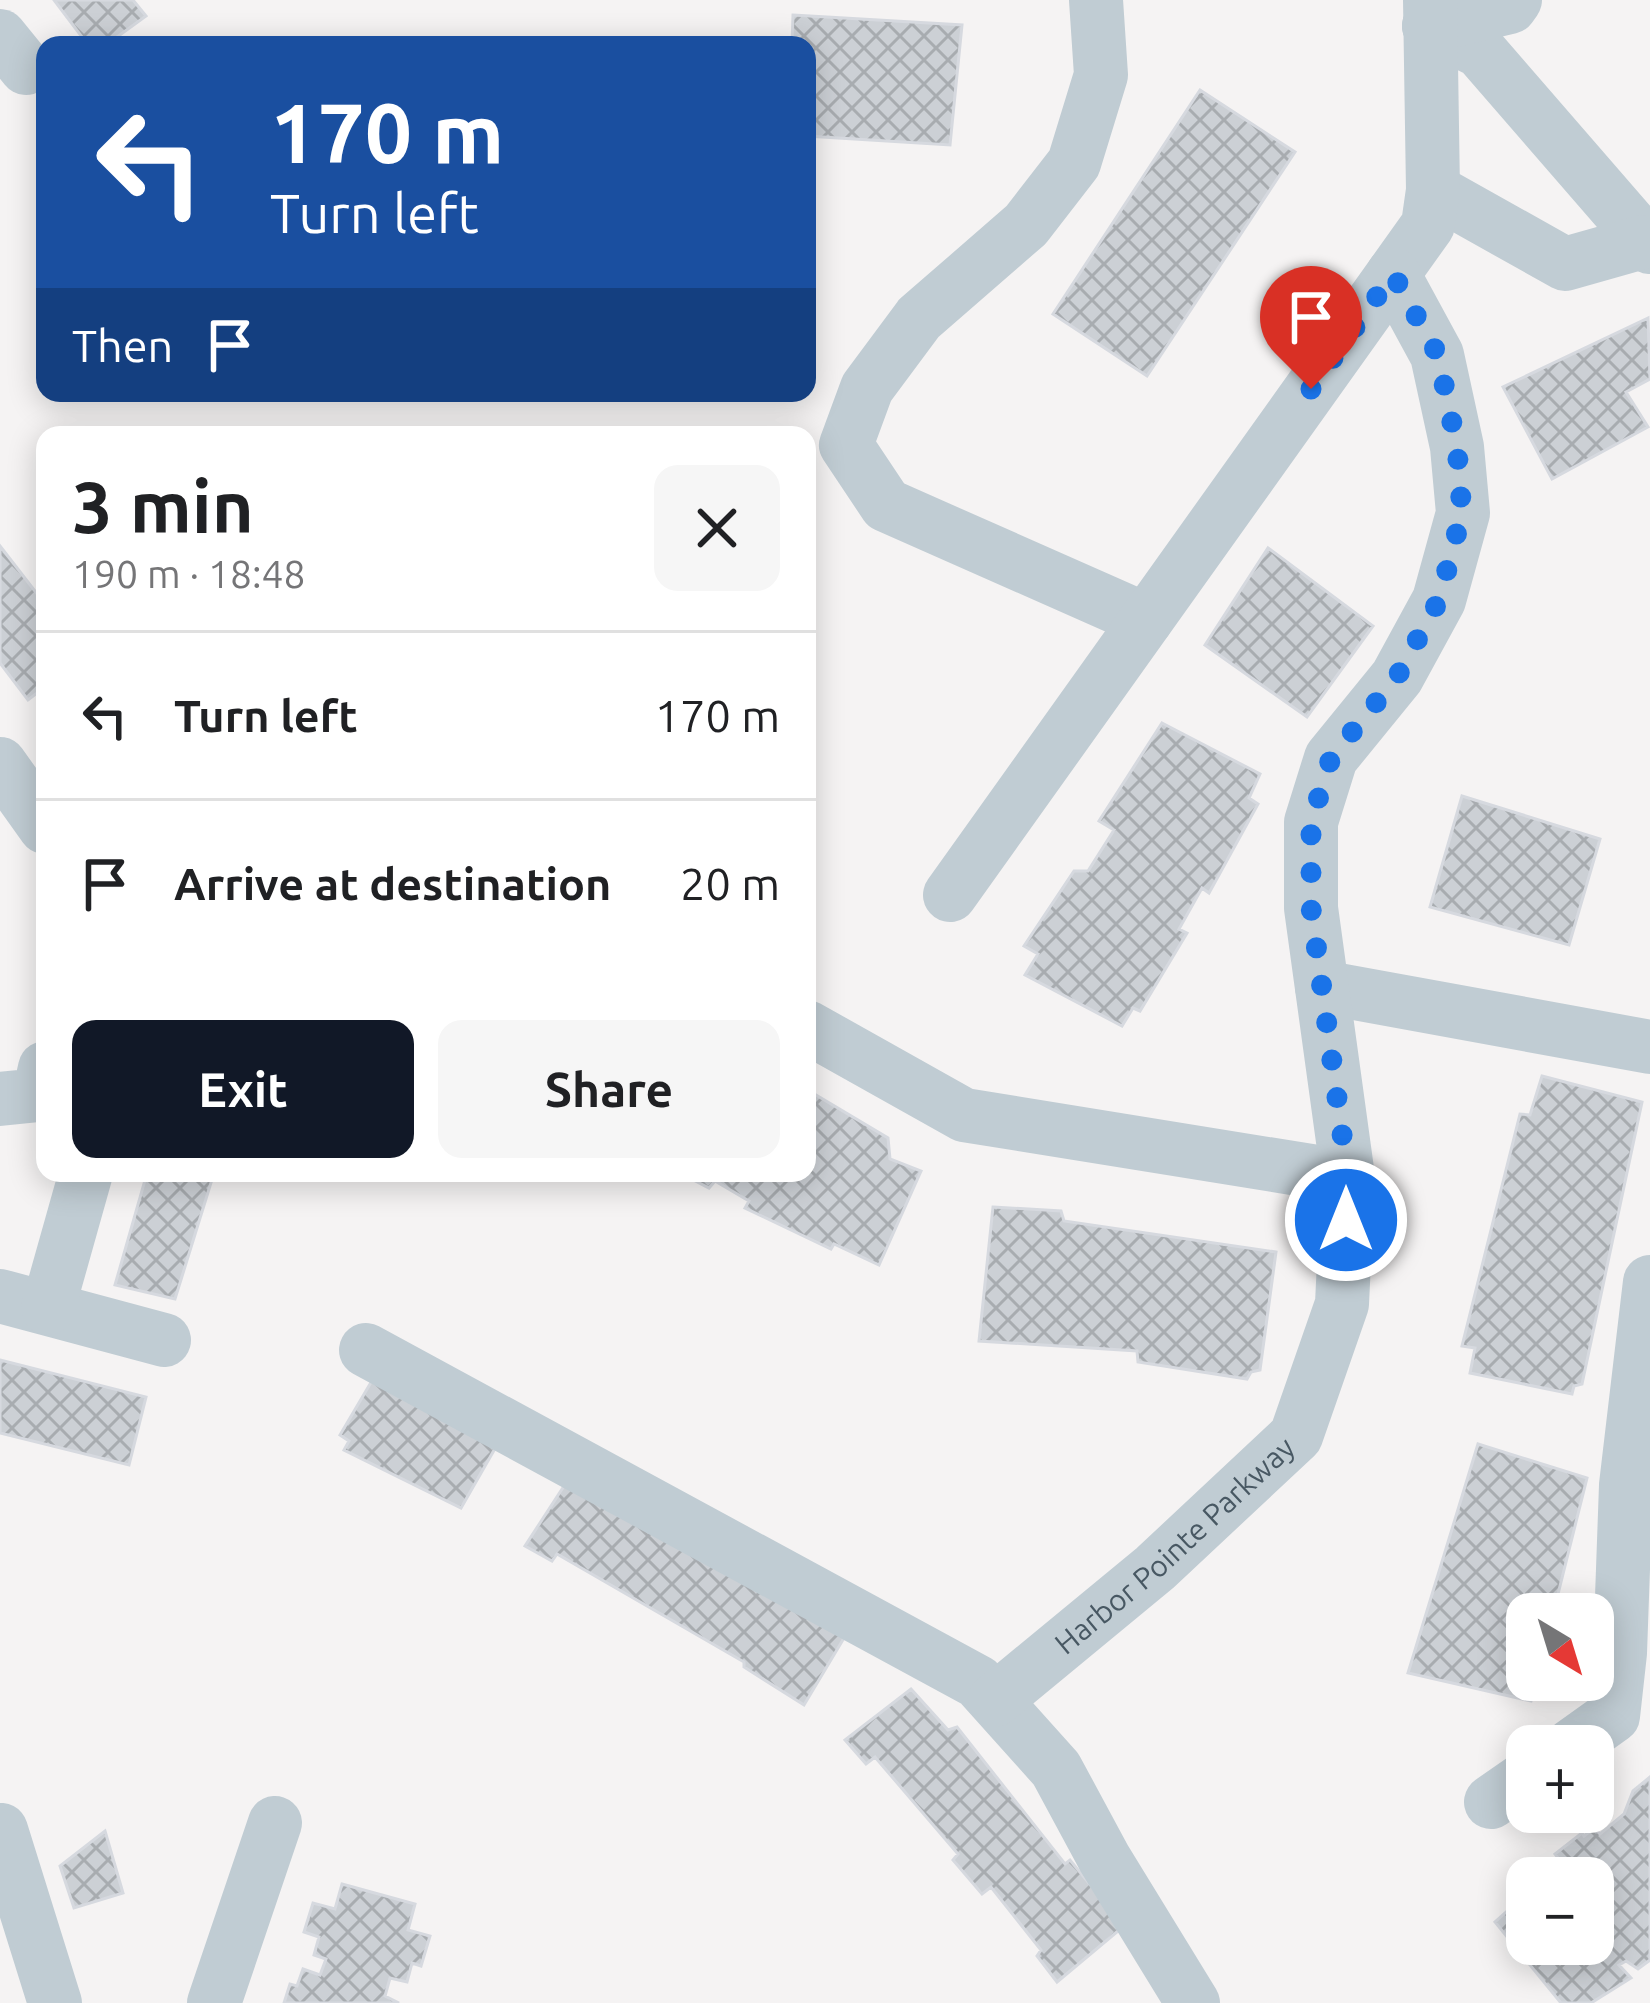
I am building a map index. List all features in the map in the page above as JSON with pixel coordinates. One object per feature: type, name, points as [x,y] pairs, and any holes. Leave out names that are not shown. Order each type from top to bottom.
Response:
[{"type":"street","points":[[1096,0],[1101,75],[1074,163],[1026,225],[919,318],[867,388],[846,445],[886,505],[1146,620]]},
{"type":"street","points":[[1430,13],[1510,7],[1515,0]]},
{"type":"street","points":[[950,896],[1428,225],[1433,190],[1430,13]]},
{"type":"street","points":[[1430,13],[1480,51],[1647,244],[1565,264],[1433,190]]},
{"type":"street","name":"Harbor Pointe Parkway","points":[[994,1700],[1155,1568],[1297,1436],[1342,1304],[1348,1178],[1311,908],[1311,822],[1331,758],[1397,677],[1439,600],[1462,513],[1457,447],[1438,355],[1393,274]]},
{"type":"street","points":[[0,764],[36,814]]},
{"type":"street","points":[[1322,987],[1650,1047]]},
{"type":"street","points":[[816,1032],[964,1115],[1348,1178]]},
{"type":"street","points":[[82,1182],[24,1302],[164,1340]]},
{"type":"street","points":[[1600,1725],[1612,1716],[1626,1486],[1650,1282]]},
{"type":"street","points":[[366,1349],[978,1682],[1056,1769],[1193,2003]]},
{"type":"street","points":[[214,2003],[274,1823]]},
{"type":"street","points":[[1,1830],[55,2003]]},
{"type":"building","points":[[54,0],[133,0],[146,16],[118,36],[81,36]]},
{"type":"building","points":[[793,15],[962,25],[950,145],[816,137],[816,36],[792,36]]},
{"type":"building","points":[[1200,90],[1295,152],[1147,376],[1053,314]]},
{"type":"building","points":[[1648,318],[1650,379],[1626,392],[1648,427],[1552,479],[1503,387]]},
{"type":"building","points":[[0,546],[36,592],[36,694],[28,700],[0,663]]},
{"type":"building","points":[[1268,548],[1373,626],[1307,717],[1205,645]]},
{"type":"building","points":[[1162,723],[1260,774],[1249,798],[1258,804],[1209,893],[1202,888],[1179,929],[1187,933],[1140,1011],[1133,1008],[1122,1026],[1025,975],[1038,954],[1024,946],[1074,871],[1088,871],[1114,830],[1099,821]]},
{"type":"building","points":[[1462,796],[1600,839],[1569,945],[1430,907]]},
{"type":"building","points":[[1542,1076],[1642,1102],[1582,1384],[1574,1386],[1572,1394],[1470,1373],[1475,1348],[1462,1346],[1520,1114],[1530,1115]]},
{"type":"building","points":[[816,1095],[888,1138],[890,1159],[921,1171],[879,1265],[834,1244],[831,1249],[745,1208],[749,1201],[717,1182],[816,1182]]},
{"type":"building","points":[[144,1182],[211,1182],[175,1299],[115,1285]]},
{"type":"building","points":[[993,1207],[1061,1211],[1064,1221],[1276,1252],[1260,1370],[1247,1379],[1138,1362],[1137,1351],[979,1341]]},
{"type":"building","points":[[0,1360],[146,1397],[129,1465],[0,1433]]},
{"type":"building","points":[[373,1379],[497,1445],[461,1508],[344,1450],[349,1441],[340,1435]]},
{"type":"building","points":[[1478,1444],[1587,1478],[1558,1593],[1506,1593],[1506,1695],[1408,1673]]},
{"type":"building","points":[[577,1466],[844,1638],[804,1705],[744,1667],[744,1662],[557,1554],[552,1561],[525,1546]]},
{"type":"building","points":[[911,1689],[948,1730],[957,1727],[1065,1864],[1070,1860],[1124,1926],[1057,1982],[1037,1956],[1041,1950],[991,1887],[982,1894],[953,1860],[958,1854],[875,1757],[866,1764],[845,1740]]},
{"type":"building","points":[[1650,1777],[1650,1960],[1638,1969],[1626,1961],[1619,1965],[1631,1978],[1591,2003],[1561,2003],[1530,1965],[1614,1965],[1614,1857],[1555,1854],[1582,1833],[1614,1833],[1614,1822],[1624,1814],[1633,1791]]},
{"type":"building","points":[[105,1831],[123,1893],[74,1908],[60,1866]]},
{"type":"building","points":[[342,1884],[415,1904],[408,1930],[430,1936],[421,1966],[412,1963],[407,1982],[390,1978],[385,1996],[399,2003],[284,2003],[290,1984],[297,1986],[303,1969],[320,1975],[326,1959],[314,1955],[319,1937],[304,1932],[313,1903],[335,1909]]},
{"type":"building","points":[[1506,1912],[1506,1936],[1495,1922]]},
{"type":"route","points":[[1311,389],[1393,274],[1438,355],[1457,447],[1462,513],[1439,600],[1397,677],[1331,758],[1311,822],[1311,908],[1348,1178],[1346,1220]]}]
